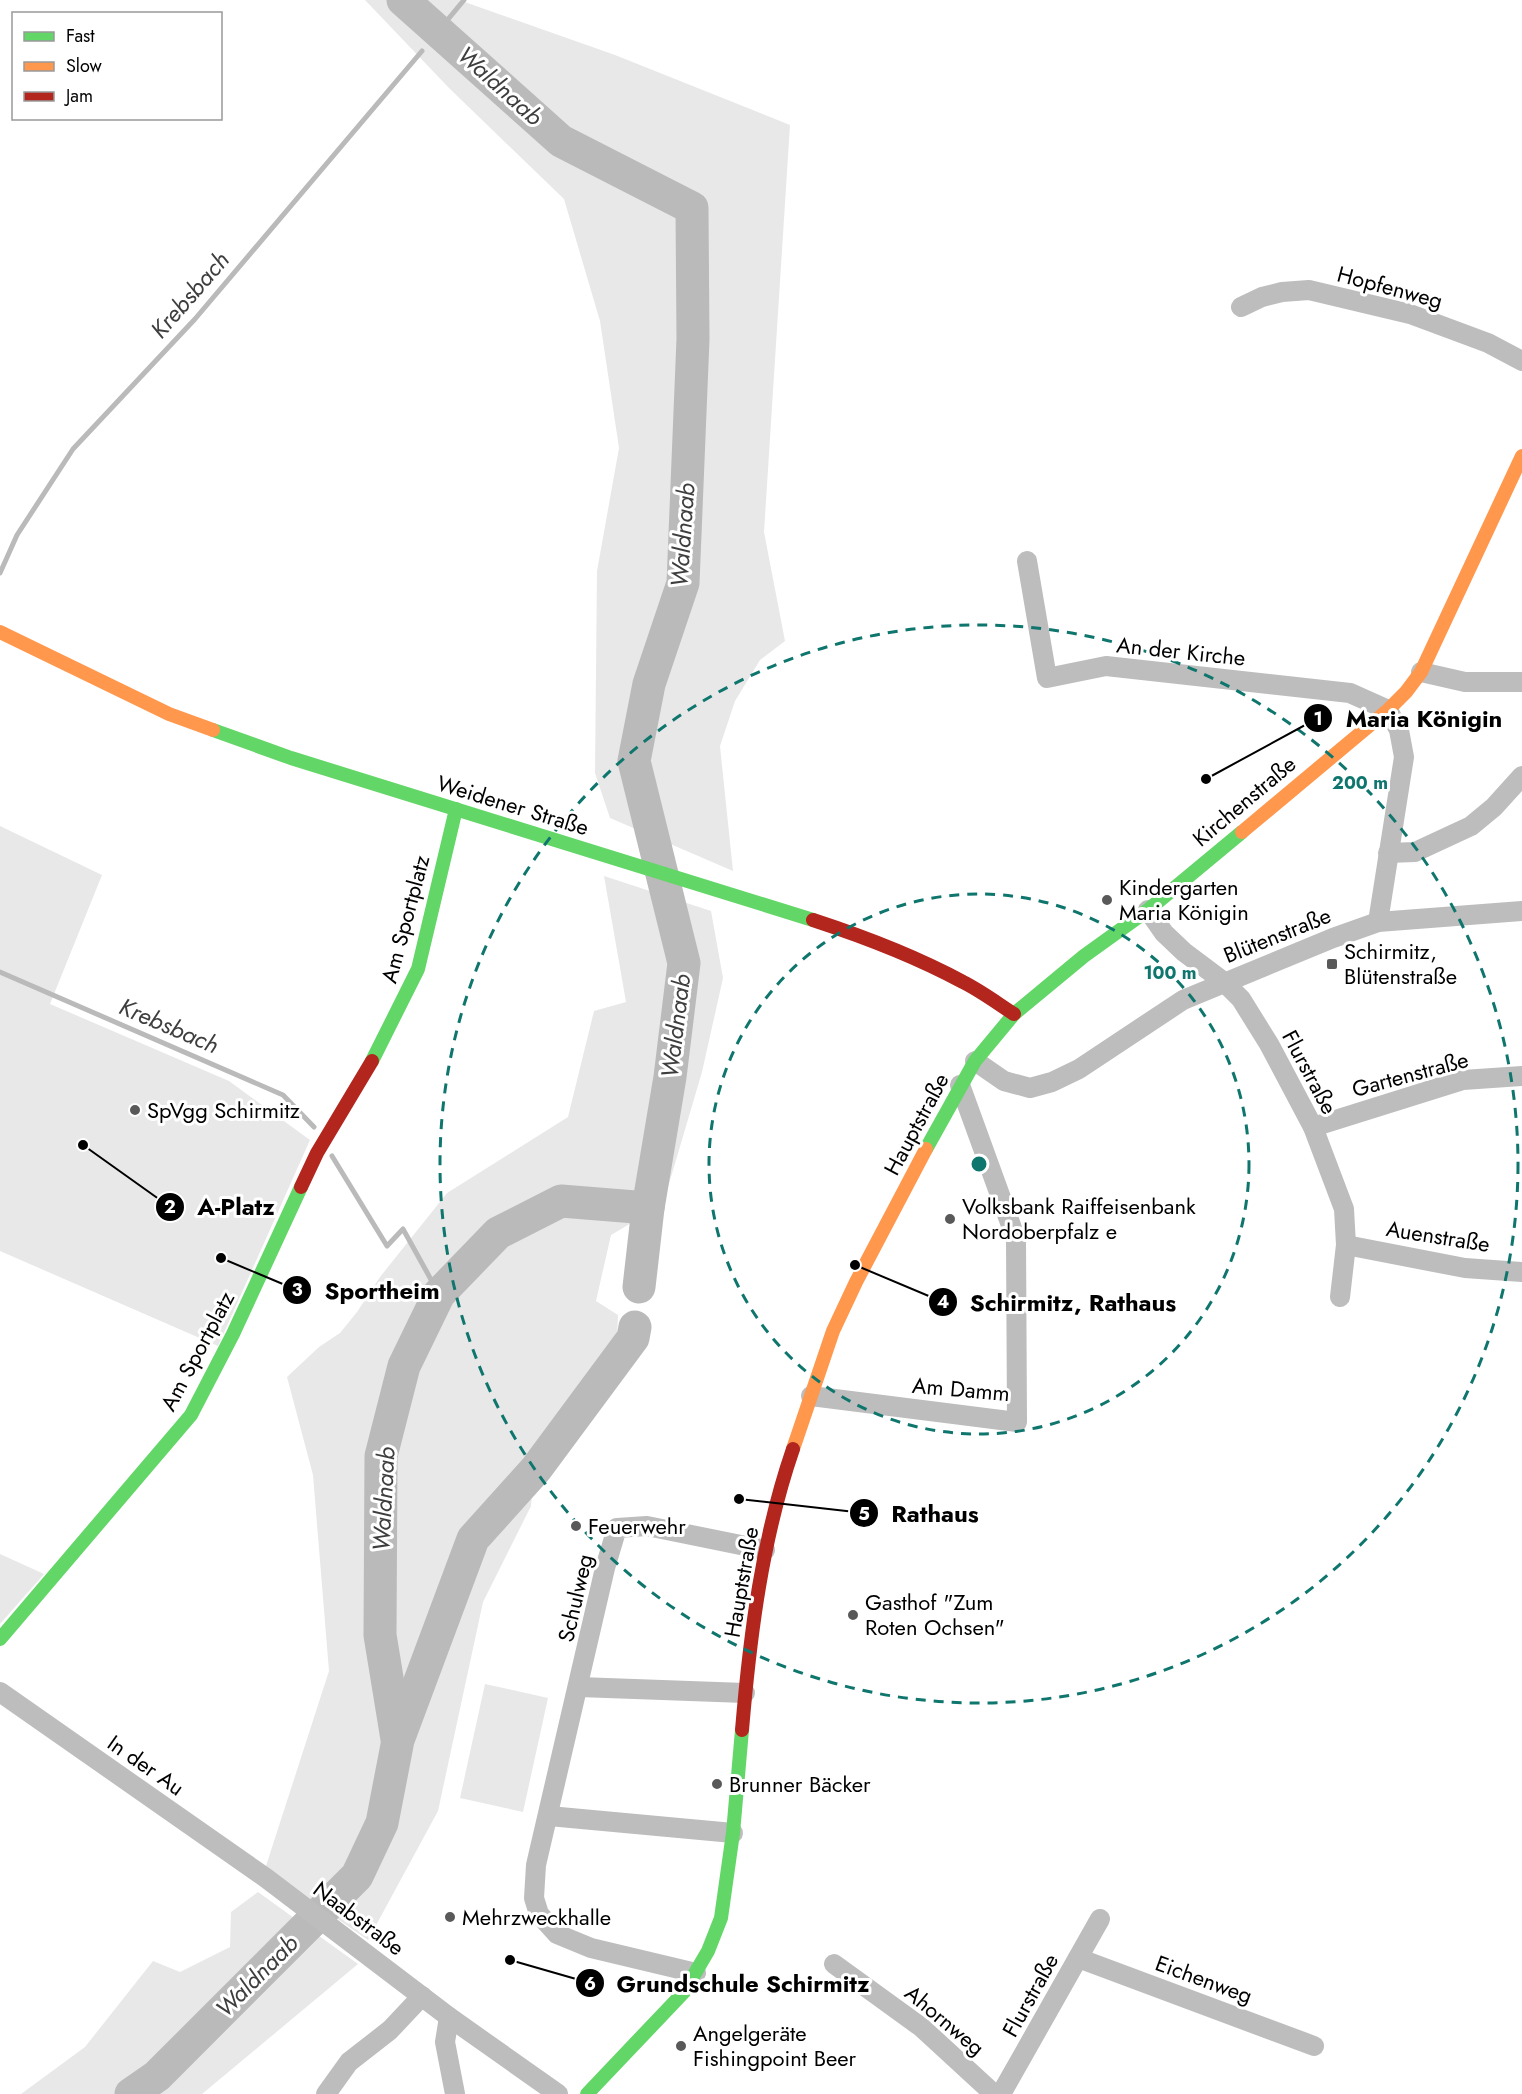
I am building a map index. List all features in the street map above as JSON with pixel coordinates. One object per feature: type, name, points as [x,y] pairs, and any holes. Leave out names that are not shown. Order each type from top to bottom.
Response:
[{"type":"street","name":"Hopfenweg","points":[[1241,307],[1262,297],[1282,292],[1309,290],[1410,314],[1488,344],[1522,361]]},
{"type":"street","name":"Kirchenstraße","points":[[1014,1014],[1084,956],[1148,910],[1388,710],[1406,692],[1421,672],[1522,456]]},
{"type":"street","name":"An der Kirche","points":[[1027,561],[1047,678],[1106,666],[1350,693],[1388,710]]},
{"type":"street","name":"Weidener Straße","points":[[0,632],[169,714],[291,758],[865,937],[920,960],[977,989],[1014,1014]]},
{"type":"street","points":[[1421,672],[1465,682],[1522,682]]},
{"type":"street","points":[[1378,922],[1404,757],[1400,730],[1388,710]]},
{"type":"street","points":[[1388,853],[1415,852],[1471,826],[1494,807],[1522,776]]},
{"type":"street","name":"Am Sportplatz","points":[[0,1639],[191,1414],[233,1334],[317,1154],[369,1068],[411,987],[418,969],[456,809]]},
{"type":"street","name":"Flurstraße","points":[[1148,910],[1164,933],[1184,952],[1224,982],[1241,999],[1269,1044],[1313,1127],[1344,1209],[1346,1245],[1341,1297]]},
{"type":"street","name":"Blütenstraße","points":[[975,1061],[1004,1081],[1030,1088],[1052,1082],[1079,1069],[1183,1000],[1333,938],[1378,922],[1522,911]]},
{"type":"street","name":"Hauptstraße","points":[[587,2094],[684,1992],[708,1951],[721,1918],[733,1833],[745,1693],[765,1550],[787,1467],[833,1331],[855,1282],[960,1085],[975,1061],[1014,1014]]},
{"type":"street","name":"Gartenstraße","points":[[1313,1127],[1463,1080],[1522,1076]]},
{"type":"street","name":"Am Damm","points":[[812,1396],[1017,1422],[1016,1239],[960,1085]]},
{"type":"street","name":"Auenstraße","points":[[1346,1245],[1465,1268],[1522,1272]]},
{"type":"street","name":"Schulweg","points":[[696,1972],[591,1948],[557,1934],[539,1914],[534,1898],[536,1865],[605,1568],[617,1528],[647,1526],[765,1550]]},
{"type":"street","points":[[579,1687],[745,1693]]},
{"type":"street","name":"In der Au","points":[[0,1692],[266,1878]]},
{"type":"street","points":[[549,1816],[733,1833]]},
{"type":"street","name":"Naabstraße","points":[[266,1878],[449,2017],[558,2094]]},
{"type":"street","name":"Flurstraße","points":[[1001,2094],[1100,1919]]},
{"type":"street","name":"Eichenweg","points":[[1078,1958],[1314,2046]]},
{"type":"street","name":"Ahornweg","points":[[834,1964],[921,2026],[994,2094]]},
{"type":"street","points":[[326,2094],[349,2062],[390,2030],[422,1996]]},
{"type":"street","points":[[449,2017],[445,2042],[455,2094]]},
{"type":"shaded area","points":[[365,0],[459,0],[615,55],[790,125],[764,532],[785,641],[760,660],[735,701],[720,746],[733,871],[610,818],[595,773],[597,571],[619,448],[600,321],[564,199],[449,88]]},
{"type":"shaded area","name":"SpVgg Schirmitz","points":[[0,826],[102,875],[50,1004],[229,1081],[310,1140],[218,1346],[0,1251]]},
{"type":"shaded area","points":[[604,876],[711,911],[723,978],[702,1072],[663,1204],[611,1235],[596,1301],[618,1315],[617,1339],[536,1442],[531,1506],[483,1602],[438,1811],[368,1940],[265,1869],[329,1671],[313,1475],[287,1377],[319,1347],[340,1333],[380,1277],[447,1193],[568,1117],[594,1011],[626,1002]]},
{"type":"shaded area","points":[[0,1554],[44,1574],[0,1624]]},
{"type":"shaded area","points":[[485,1684],[548,1698],[523,1812],[460,1798]]},
{"type":"shaded area","points":[[258,1892],[358,1964],[202,2094],[21,2094],[85,2047],[153,1961],[180,1972],[230,1947],[231,1912]]},
{"type":"waterway","name":"Waldnaab","points":[[403,0],[561,141],[692,208],[693,339],[683,583],[649,684],[634,761],[684,963],[670,1077],[648,1208],[639,1287]]},
{"type":"waterway","name":"Krebsbach","points":[[440,29],[464,0]]},
{"type":"waterway","name":"Krebsbach","points":[[0,573],[17,535],[73,449],[195,319],[422,51]]},
{"type":"waterway","name":"Krebsbach","points":[[0,972],[283,1095],[314,1127]]},
{"type":"waterway","name":"Krebsbach","points":[[332,1156],[387,1246],[403,1229],[439,1294]]},
{"type":"waterway","name":"Waldnaab","points":[[397,1739],[380,1635],[381,1456],[404,1366],[439,1294],[498,1233],[561,1201],[648,1208]]},
{"type":"waterway","name":"Waldnaab","points":[[131,2094],[157,2076],[357,1876],[382,1823],[398,1740],[473,1539],[536,1469],[633,1338],[635,1327]]},
{"type":"traffic: fast","points":[[213,730],[291,758],[813,920]]},
{"type":"traffic: fast","points":[[372,1061],[418,969],[456,809]]},
{"type":"traffic: fast","points":[[926,1149],[975,1061],[1014,1014],[1084,956],[1148,910],[1242,832]]},
{"type":"traffic: fast","points":[[0,1639],[191,1415],[233,1334],[301,1187]]},
{"type":"traffic: fast","points":[[587,2094],[684,1992],[708,1951],[721,1918],[733,1833],[742,1730]]},
{"type":"traffic: slow","points":[[1242,832],[1388,710],[1421,672],[1522,456]]},
{"type":"traffic: slow","points":[[0,632],[169,714],[213,730]]},
{"type":"traffic: slow","points":[[793,1449],[833,1331],[856,1282],[926,1149]]},
{"type":"traffic: jam","points":[[813,920],[908,955],[976,989],[1014,1014]]},
{"type":"traffic: jam","points":[[301,1187],[317,1153],[372,1061]]},
{"type":"traffic: jam","points":[[742,1730],[753,1623],[765,1552],[793,1449]]},
{"type":"place","name":"Maria Königin","points":[[1206,779]]},
{"type":"place","name":"Kindergarten Maria Königin","points":[[1107,900]]},
{"type":"place","name":"Schirmitz, Blütenstraße","points":[[1332,964]]},
{"type":"place","name":"SpVgg Schirmitz","points":[[135,1110]]},
{"type":"place","name":"A-Platz","points":[[83,1145]]},
{"type":"place","name":"Volksbank Raiffeisenbank Nordoberpfalz e","points":[[950,1219]]},
{"type":"place","name":"Sportheim","points":[[221,1258]]},
{"type":"place","name":"Schirmitz, Rathaus","points":[[855,1265]]},
{"type":"place","name":"Rathaus","points":[[739,1499]]},
{"type":"place","name":"Feuerwehr","points":[[576,1526]]},
{"type":"place","name":"Gasthof \"Zum Roten Ochsen\"","points":[[853,1615]]},
{"type":"place","name":"Brunner Bäcker","points":[[717,1784]]},
{"type":"place","name":"Mehrzweckhalle","points":[[450,1917]]},
{"type":"place","name":"Grundschule Schirmitz","points":[[510,1960]]},
{"type":"place","name":"Angelgeräte Fishingpoint Beer","points":[[681,2046]]}]
